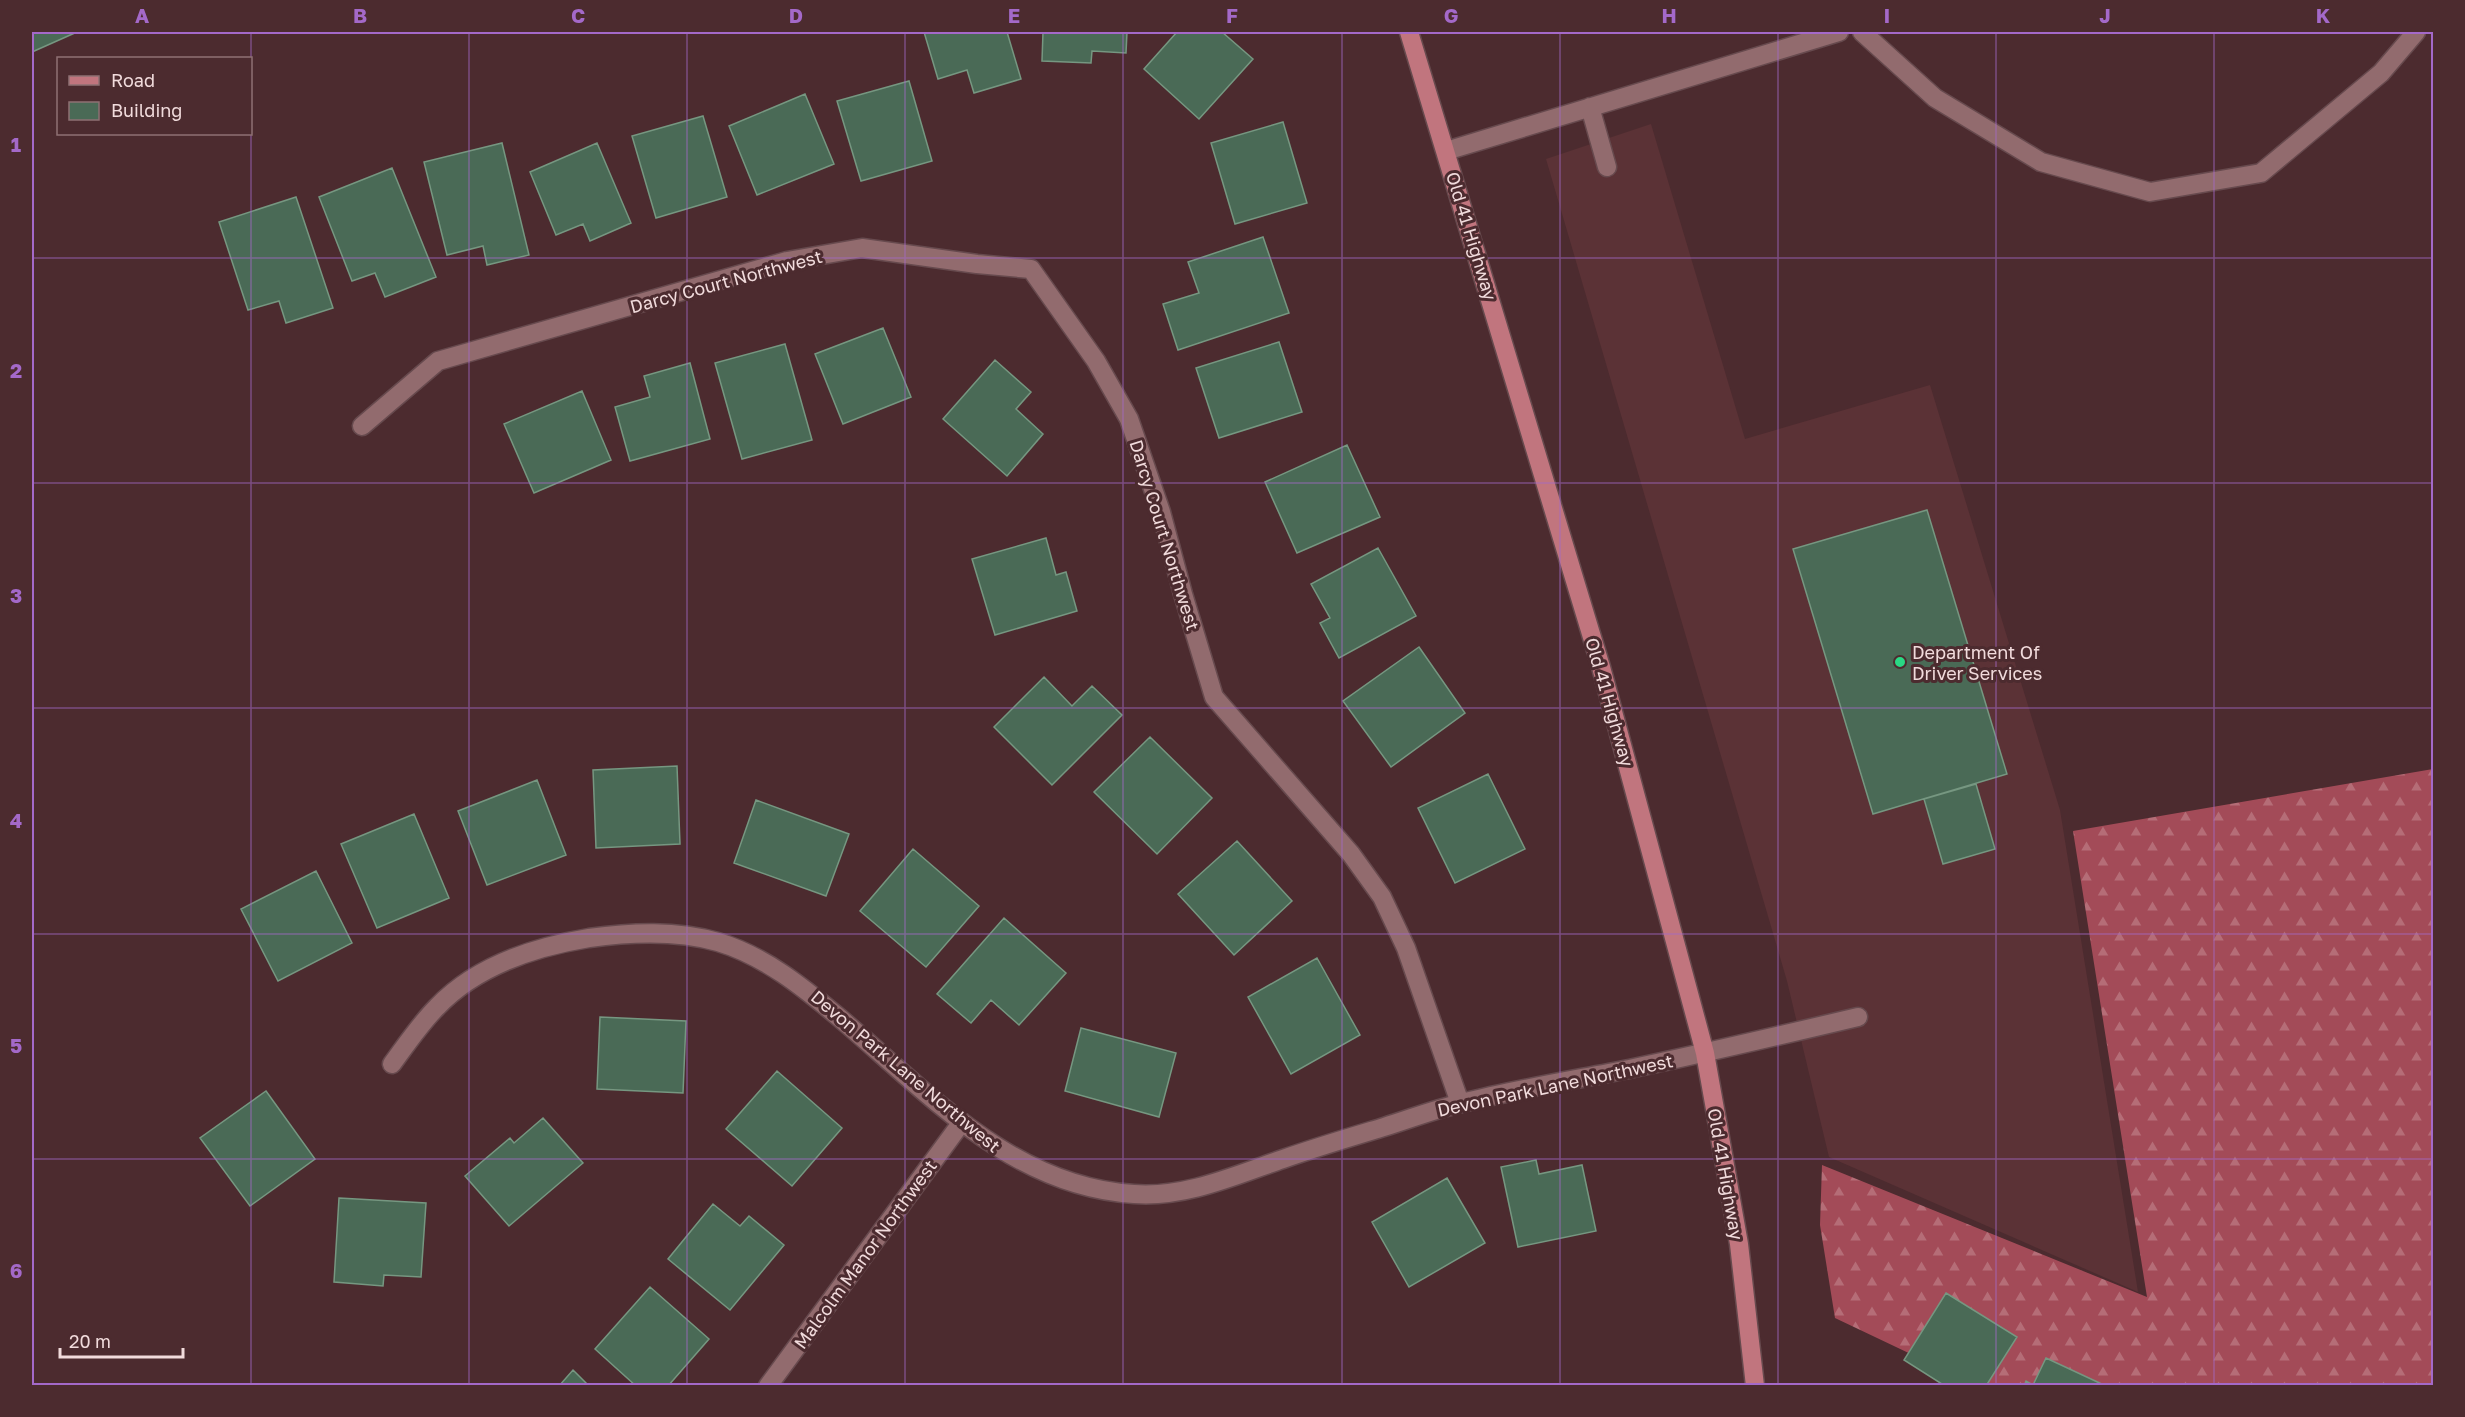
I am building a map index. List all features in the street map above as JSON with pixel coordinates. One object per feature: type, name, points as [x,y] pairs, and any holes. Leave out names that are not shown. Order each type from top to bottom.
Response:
[{"type":"main road","name":"Old 41 Highway","points":[[1409,32],[1601,668],[1705,1053],[1739,1244],[1755,1386]]},
{"type":"street","points":[[1446,151],[1839,32]]},
{"type":"street","points":[[1862,32],[1935,98],[2041,162],[2150,192],[2261,173],[2381,73],[2416,32]]},
{"type":"street","points":[[1590,107],[1607,167]]},
{"type":"street","name":"Darcy Court Northwest","points":[[362,426],[438,361],[787,261],[862,248],[1031,269],[1096,361],[1129,419],[1161,512],[1214,697],[1351,854],[1382,897],[1406,948],[1460,1103]]},
{"type":"street","name":"Devon Park Lane Northwest","points":[[392,1064],[435,1008],[463,983],[513,957],[566,942],[622,933],[677,933],[720,943],[758,958],[803,987],[962,1122],[1006,1154],[1044,1174],[1089,1187],[1135,1194],[1167,1193],[1230,1179],[1285,1158],[1460,1103],[1705,1053],[1858,1017]]},
{"type":"street","name":"Malcolm Manor Northwest","points":[[768,1386],[962,1122]]},
{"type":"shaded area","points":[[1651,124],[1745,439],[1930,385],[2060,810],[2138,1292],[1829,1157],[1787,981],[1546,159]]},
{"type":"green space","points":[[2433,769],[2433,1385],[1976,1385],[1835,1318],[1820,1225],[1822,1165],[2147,1297],[2073,831]]},
{"type":"building","points":[[32,32],[77,32],[32,52]]},
{"type":"building","points":[[924,32],[1007,32],[1021,79],[974,93],[967,70],[938,79]]},
{"type":"building","points":[[1043,32],[1127,32],[1126,53],[1092,51],[1091,63],[1042,61]]},
{"type":"building","points":[[1177,32],[1222,32],[1253,59],[1199,119],[1144,69]]},
{"type":"building","points":[[909,81],[932,161],[861,181],[837,101]]},
{"type":"building","points":[[805,94],[834,164],[757,195],[729,126]]},
{"type":"building","points":[[703,116],[727,197],[656,218],[632,136]]},
{"type":"building","points":[[1283,122],[1307,203],[1235,224],[1211,143]]},
{"type":"building","points":[[502,143],[529,255],[487,265],[483,246],[447,255],[424,162]]},
{"type":"building","points":[[597,143],[631,223],[590,241],[583,224],[556,235],[530,172]]},
{"type":"building","points":[[392,168],[436,277],[385,297],[375,273],[352,281],[319,197]]},
{"type":"building","points":[[296,197],[333,308],[286,323],[279,301],[248,310],[219,222]]},
{"type":"building","points":[[1263,237],[1289,313],[1178,350],[1163,304],[1199,293],[1188,262]]},
{"type":"building","points":[[883,328],[911,397],[843,424],[815,354]]},
{"type":"building","points":[[1279,342],[1302,412],[1219,438],[1196,368]]},
{"type":"building","points":[[785,344],[812,440],[742,459],[715,363]]},
{"type":"building","points":[[995,360],[1031,392],[1016,409],[1043,434],[1007,476],[943,419]]},
{"type":"building","points":[[690,363],[710,439],[630,461],[615,407],[650,397],[644,376]]},
{"type":"building","points":[[582,391],[611,460],[534,493],[504,424]]},
{"type":"building","points":[[1347,445],[1380,517],[1297,553],[1265,482]]},
{"type":"building","name":"Department Of Driver Services","points":[[1927,510],[2007,774],[1873,814],[1793,549]]},
{"type":"building","points":[[1046,538],[1056,575],[1066,572],[1077,611],[995,635],[972,559]]},
{"type":"building","points":[[1378,548],[1416,616],[1339,658],[1320,623],[1330,618],[1311,584]]},
{"type":"building","points":[[1419,647],[1465,713],[1391,767],[1343,701]]},
{"type":"building","points":[[1044,677],[1072,706],[1092,686],[1122,715],[1052,785],[994,727]]},
{"type":"building","points":[[1150,737],[1212,798],[1157,854],[1094,792]]},
{"type":"building","points":[[677,766],[680,844],[596,848],[593,770]]},
{"type":"building","points":[[1488,774],[1525,849],[1455,883],[1418,808]]},
{"type":"building","points":[[537,780],[566,855],[487,885],[458,811]]},
{"type":"building","points":[[1976,784],[1995,849],[1943,864],[1924,799]]},
{"type":"building","points":[[756,800],[849,834],[826,896],[734,863]]},
{"type":"building","points":[[414,814],[449,898],[377,928],[341,844]]},
{"type":"building","points":[[1237,841],[1292,901],[1234,955],[1178,894]]},
{"type":"building","points":[[913,849],[979,906],[926,967],[860,911]]},
{"type":"building","points":[[316,871],[352,943],[278,981],[241,909]]},
{"type":"building","points":[[1004,918],[1066,973],[1019,1025],[991,1000],[971,1023],[937,994]]},
{"type":"building","points":[[1317,958],[1360,1035],[1291,1074],[1248,997]]},
{"type":"building","points":[[600,1017],[686,1021],[683,1093],[597,1089]]},
{"type":"building","points":[[1081,1028],[1176,1053],[1159,1117],[1065,1091]]},
{"type":"building","points":[[777,1071],[842,1128],[792,1186],[726,1129]]},
{"type":"building","points":[[266,1091],[315,1159],[250,1206],[200,1138]]},
{"type":"building","points":[[543,1118],[583,1163],[509,1226],[465,1176],[510,1138],[514,1143]]},
{"type":"building","points":[[1536,1160],[1539,1174],[1582,1165],[1596,1231],[1518,1247],[1501,1167]]},
{"type":"building","points":[[1447,1178],[1485,1243],[1409,1287],[1372,1222]]},
{"type":"building","points":[[339,1198],[426,1203],[421,1277],[384,1275],[383,1286],[334,1282]]},
{"type":"building","points":[[713,1204],[740,1226],[749,1216],[784,1245],[730,1310],[668,1259]]},
{"type":"building","points":[[650,1287],[709,1339],[668,1386],[636,1386],[595,1349]]},
{"type":"building","points":[[1946,1293],[2017,1337],[1986,1386],[1945,1386],[1904,1360]]},
{"type":"building","points":[[2046,1358],[2106,1386],[2024,1386],[2026,1381],[2033,1385]]},
{"type":"building","points":[[573,1370],[589,1386],[559,1386]]},
{"type":"place","name":"Department Of Driver Services","points":[[1900,662]]}]
